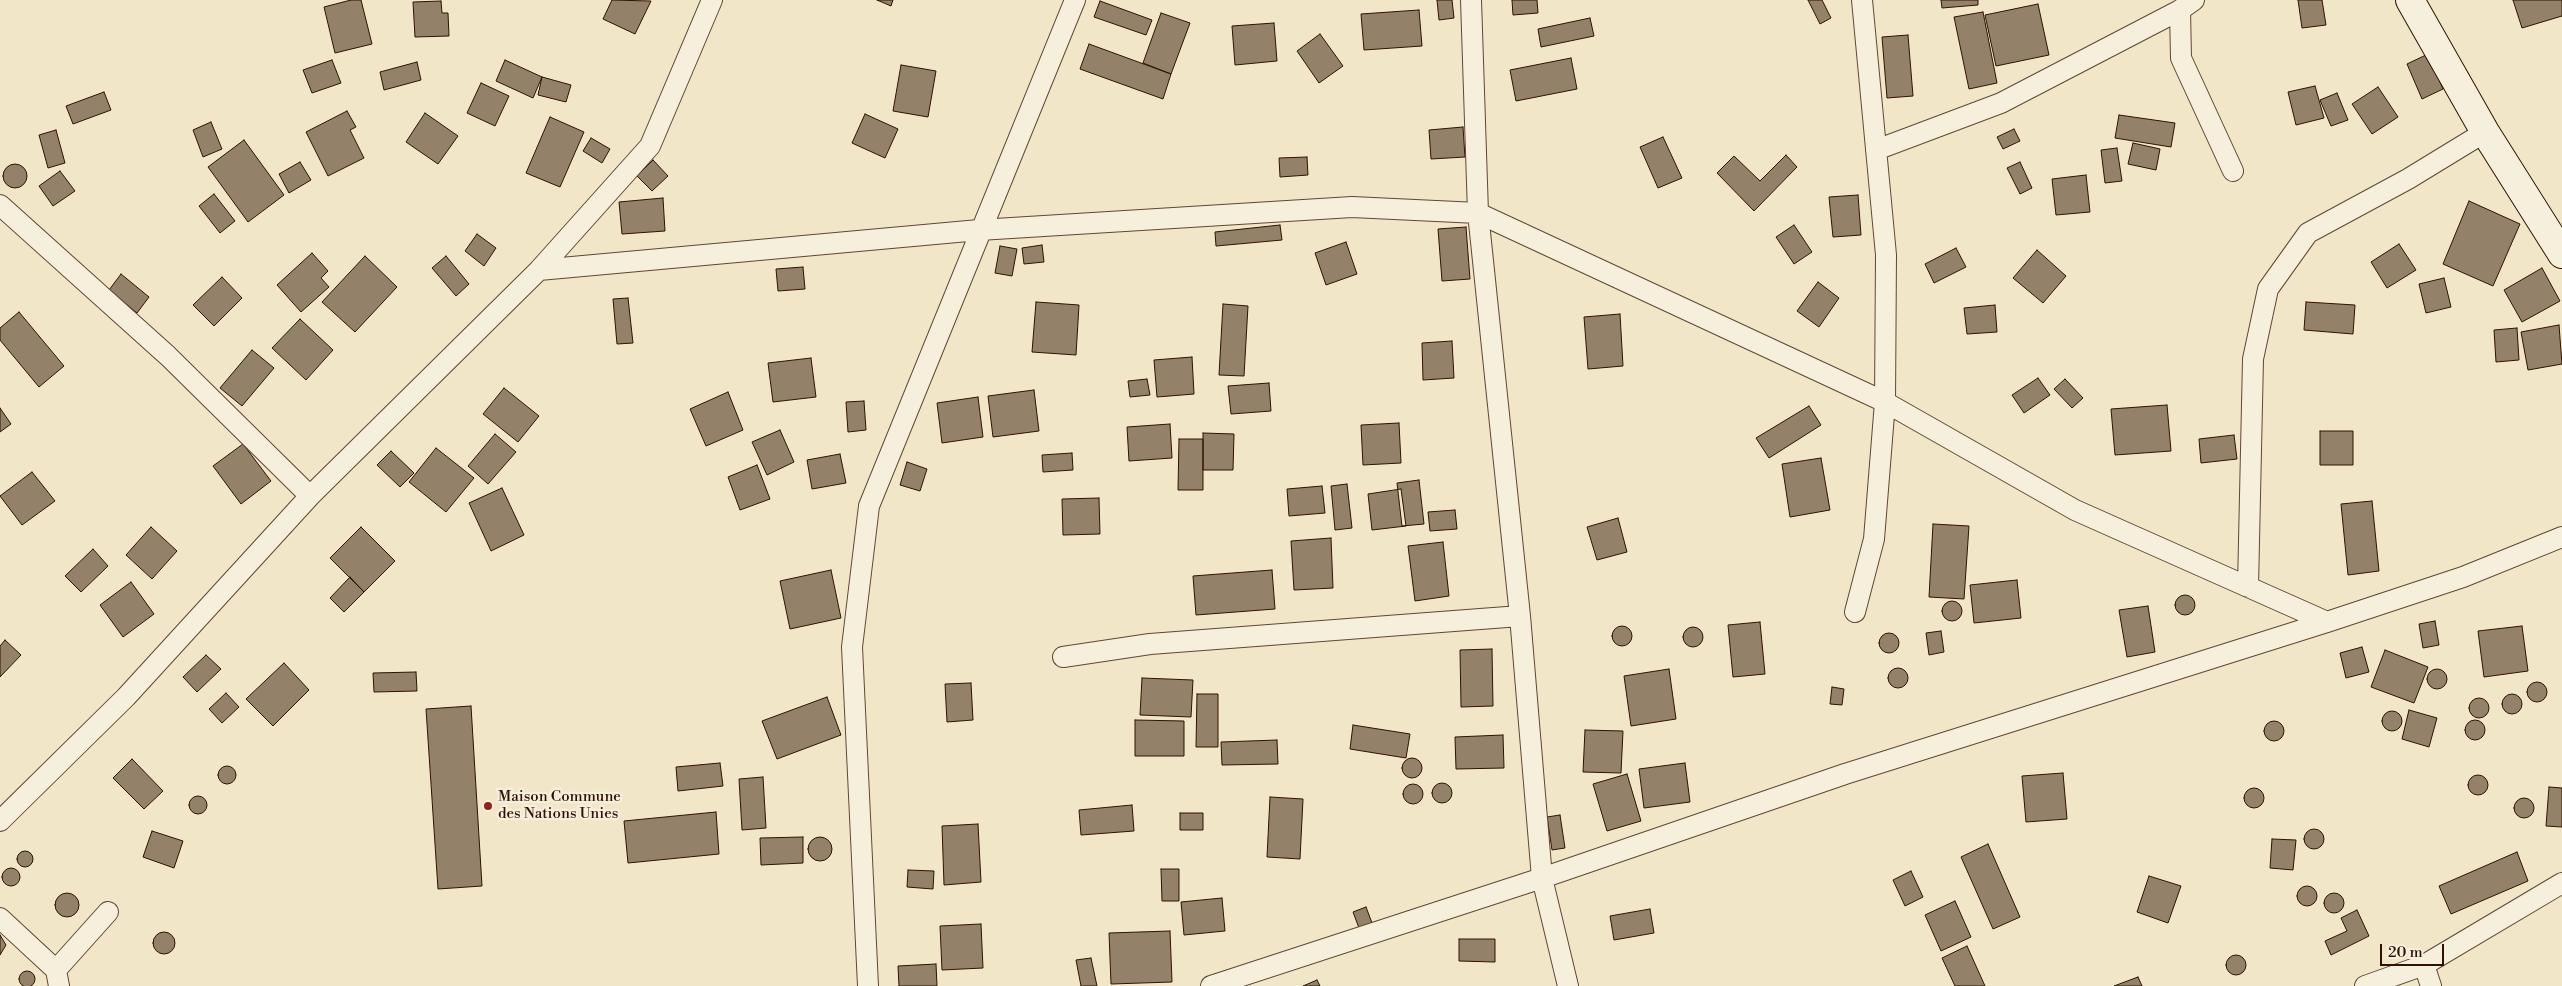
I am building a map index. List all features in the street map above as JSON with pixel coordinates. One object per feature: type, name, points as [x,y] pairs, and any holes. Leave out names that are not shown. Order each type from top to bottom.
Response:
[{"type":"street","points":[[0,821],[126,696],[310,496],[538,270],[650,146],[712,0]]},
{"type":"street","points":[[868,986],[852,647],[868,506],[979,230],[1075,0]]},
{"type":"street","points":[[1471,0],[1478,213],[1520,616],[1542,878],[1568,986]]},
{"type":"street","points":[[1855,612],[1874,539],[1885,402],[1886,255],[1862,0]]},
{"type":"street","points":[[2410,0],[2485,132],[2562,254]]},
{"type":"street","points":[[1876,150],[2001,103],[2187,5]]},
{"type":"street","points":[[2187,5],[2181,58],[2233,171]]},
{"type":"street","points":[[2248,587],[2253,359],[2268,289],[2308,233],[2408,178],[2485,132]]},
{"type":"street","points":[[0,205],[168,356],[310,496]]},
{"type":"street","points":[[538,270],[979,230],[1352,207],[1478,213],[1885,402],[2075,510],[2327,622]]},
{"type":"street","points":[[1211,986],[1542,878],[1845,774],[2327,622],[2463,577],[2562,536]]},
{"type":"street","points":[[1063,656],[1150,644],[1520,616]]},
{"type":"street","points":[[2365,986],[2424,965],[2562,883]]},
{"type":"street","points":[[0,918],[57,978],[108,912]]},
{"type":"street","points":[[2424,965],[2431,986]]},
{"type":"building","points":[[351,0],[361,0],[372,44],[335,53],[324,7]]},
{"type":"building","points":[[612,0],[651,1],[635,34],[603,19]]},
{"type":"building","points":[[877,0],[893,0],[891,6]]},
{"type":"building","points":[[1437,0],[1452,0],[1454,18],[1439,20]]},
{"type":"building","points":[[1512,0],[1537,0],[1538,13],[1513,15]]},
{"type":"building","points":[[1808,0],[1822,0],[1831,18],[1820,24]]},
{"type":"building","points":[[1941,0],[1978,0],[1978,5],[1942,8]]},
{"type":"building","points":[[2298,0],[2322,0],[2326,25],[2302,28]]},
{"type":"building","points":[[2513,0],[2562,0],[2562,16],[2522,28]]},
{"type":"building","points":[[441,1],[442,13],[448,13],[449,36],[415,37],[413,2]]},
{"type":"building","points":[[1100,1],[1152,20],[1146,35],[1094,17]]},
{"type":"building","points":[[2038,4],[2049,55],[1996,66],[1985,15]]},
{"type":"building","points":[[1419,10],[1422,46],[1364,50],[1361,14]]},
{"type":"building","points":[[1983,12],[1997,83],[1969,89],[1954,17]]},
{"type":"building","points":[[1161,13],[1190,23],[1171,74],[1143,63]]},
{"type":"building","points":[[1590,18],[1594,36],[1541,47],[1538,29]]},
{"type":"building","points":[[1274,23],[1277,61],[1235,65],[1232,26]]},
{"type":"building","points":[[1320,34],[1343,66],[1319,83],[1297,51]]},
{"type":"building","points":[[1908,35],[1913,96],[1887,98],[1882,37]]},
{"type":"building","points":[[1089,44],[1171,74],[1163,99],[1080,69]]},
{"type":"building","points":[[2428,54],[2443,89],[2422,99],[2407,64]]},
{"type":"building","points":[[1571,58],[1577,89],[1516,101],[1510,70]]},
{"type":"building","points":[[332,60],[341,83],[312,93],[303,70]]},
{"type":"building","points":[[505,60],[542,77],[533,98],[496,81]]},
{"type":"building","points":[[417,62],[421,80],[384,90],[380,72]]},
{"type":"building","points":[[901,65],[936,71],[928,117],[893,111]]},
{"type":"building","points":[[542,77],[571,85],[566,102],[538,95]]},
{"type":"building","points":[[481,83],[509,96],[495,126],[467,113]]},
{"type":"building","points":[[2315,86],[2324,118],[2296,125],[2288,92]]},
{"type":"building","points":[[2378,87],[2398,117],[2372,134],[2352,104]]},
{"type":"building","points":[[104,92],[111,110],[73,124],[66,106]]},
{"type":"building","points":[[2337,93],[2348,120],[2331,126],[2320,100]]},
{"type":"building","points":[[347,111],[356,127],[350,130],[364,158],[328,176],[306,132]]},
{"type":"building","points":[[425,113],[458,136],[438,164],[406,142]]},
{"type":"building","points":[[865,114],[898,129],[885,158],[852,143]]},
{"type":"building","points":[[2119,115],[2175,123],[2171,147],[2115,138]]},
{"type":"building","points":[[550,117],[584,132],[560,187],[526,173]]},
{"type":"building","points":[[211,122],[222,149],[203,157],[193,130]]},
{"type":"building","points":[[1463,127],[1465,157],[1431,159],[1429,130]]},
{"type":"building","points":[[2014,129],[2020,141],[2003,149],[1997,137]]},
{"type":"building","points":[[56,130],[65,163],[48,168],[39,135]]},
{"type":"building","points":[[1663,137],[1682,178],[1658,188],[1640,147]]},
{"type":"building","points":[[591,138],[610,149],[602,163],[583,151]]},
{"type":"building","points":[[244,140],[284,195],[248,222],[208,167]]},
{"type":"building","points":[[2133,143],[2160,149],[2156,170],[2128,164]]},
{"type":"building","points":[[2117,148],[2122,181],[2105,183],[2101,150]]},
{"type":"building","points":[[1786,155],[1797,167],[1754,211],[1717,173],[1734,156],[1760,181]]},
{"type":"building","points":[[1307,157],[1308,175],[1280,177],[1279,158]]},
{"type":"building","points":[[653,160],[668,176],[652,191],[637,176]]},
{"type":"building","points":[[300,162],[311,180],[289,193],[279,174]]},
{"type":"building","points":[[2020,162],[2032,188],[2020,194],[2007,168]]},
{"type":"building","points":[[15,164],[24,167],[27,176],[24,185],[15,188],[6,185],[3,176],[6,167]]},
{"type":"building","points":[[60,171],[75,191],[53,206],[39,186]]},
{"type":"building","points":[[2086,175],[2090,212],[2056,215],[2052,179]]},
{"type":"building","points":[[214,194],[235,221],[220,233],[199,206]]},
{"type":"building","points":[[1858,195],[1861,235],[1833,237],[1829,197]]},
{"type":"building","points":[[663,198],[665,231],[622,234],[619,202]]},
{"type":"building","points":[[2469,201],[2520,224],[2493,286],[2443,264]]},
{"type":"building","points":[[1280,225],[1282,240],[1216,246],[1215,232]]},
{"type":"building","points":[[1794,225],[1812,252],[1794,264],[1776,237]]},
{"type":"building","points":[[1466,227],[1470,279],[1442,281],[1438,229]]},
{"type":"building","points":[[477,234],[496,248],[484,266],[465,251]]},
{"type":"building","points":[[1346,242],[1357,274],[1326,285],[1315,253]]},
{"type":"building","points":[[2399,244],[2416,270],[2387,288],[2371,262]]},
{"type":"building","points":[[1042,245],[1044,262],[1024,264],[1022,248]]},
{"type":"building","points":[[1000,246],[1017,249],[1012,276],[995,273]]},
{"type":"building","points":[[1956,248],[1966,267],[1934,283],[1925,264]]},
{"type":"building","points":[[2037,250],[2066,276],[2043,303],[2013,278]]},
{"type":"building","points":[[312,253],[328,271],[321,278],[329,287],[301,312],[277,285]]},
{"type":"building","points":[[365,256],[397,287],[355,332],[322,302]]},
{"type":"building","points":[[446,256],[469,284],[456,296],[432,268]]},
{"type":"building","points":[[803,267],[805,289],[778,291],[776,269]]},
{"type":"building","points":[[2542,268],[2560,301],[2522,322],[2504,290]]},
{"type":"building","points":[[121,274],[149,297],[137,313],[109,290]]},
{"type":"building","points":[[222,277],[242,298],[214,326],[193,305]]},
{"type":"building","points":[[2444,278],[2451,307],[2426,313],[2419,284]]},
{"type":"building","points":[[1818,282],[1839,298],[1819,327],[1797,311]]},
{"type":"building","points":[[628,298],[633,343],[617,344],[613,299]]},
{"type":"building","points":[[1036,302],[1079,305],[1076,355],[1032,352]]},
{"type":"building","points":[[2306,302],[2355,305],[2353,334],[2304,330]]},
{"type":"building","points":[[1223,304],[1248,306],[1244,376],[1219,375]]},
{"type":"building","points":[[1995,305],[1997,332],[1967,334],[1964,308]]},
{"type":"building","points":[[19,312],[64,366],[39,387],[0,340],[0,328]]},
{"type":"building","points":[[1620,314],[1623,366],[1588,369],[1584,317]]},
{"type":"building","points":[[300,319],[333,350],[306,380],[272,348]]},
{"type":"building","points":[[2559,325],[2562,364],[2528,370],[2521,332]]},
{"type":"building","points":[[2517,328],[2519,360],[2496,362],[2494,330]]},
{"type":"building","points":[[1452,341],[1454,378],[1423,380],[1422,343]]},
{"type":"building","points":[[252,350],[274,368],[242,406],[220,388]]},
{"type":"building","points":[[1192,357],[1194,394],[1157,397],[1154,360]]},
{"type":"building","points":[[811,358],[816,397],[773,402],[768,363]]},
{"type":"building","points":[[2038,378],[2050,395],[2024,413],[2012,395]]},
{"type":"building","points":[[1147,379],[1150,395],[1130,397],[1128,381]]},
{"type":"building","points":[[2065,379],[2083,398],[2072,408],[2054,389]]},
{"type":"building","points":[[1269,383],[1271,411],[1231,414],[1228,386]]},
{"type":"building","points":[[504,388],[539,416],[518,442],[483,414]]},
{"type":"building","points":[[1034,390],[1039,431],[993,437],[988,396]]},
{"type":"building","points":[[728,392],[743,430],[706,446],[690,409]]},
{"type":"building","points":[[978,397],[983,437],[942,443],[937,403]]},
{"type":"building","points":[[864,401],[866,430],[848,432],[846,402]]},
{"type":"building","points":[[2167,405],[2171,451],[2115,455],[2111,409]]},
{"type":"building","points":[[1809,406],[1821,425],[1769,458],[1756,438]]},
{"type":"building","points":[[0,408],[11,424],[0,432]]},
{"type":"building","points":[[1399,423],[1401,463],[1363,465],[1361,425]]},
{"type":"building","points":[[1170,424],[1172,458],[1129,461],[1127,427]]},
{"type":"building","points":[[780,430],[794,462],[767,475],[752,442]]},
{"type":"building","points":[[2320,431],[2353,431],[2353,465],[2320,465]]},
{"type":"building","points":[[1203,433],[1234,434],[1233,470],[1203,470]]},
{"type":"building","points":[[495,434],[516,452],[488,484],[468,466]]},
{"type":"building","points":[[2234,435],[2237,459],[2201,463],[2199,439]]},
{"type":"building","points":[[1179,439],[1203,439],[1203,490],[1178,490]]},
{"type":"building","points":[[243,444],[271,481],[241,504],[213,466]]},
{"type":"building","points":[[436,448],[474,478],[446,512],[409,482]]},
{"type":"building","points":[[391,451],[414,473],[400,487],[377,465]]},
{"type":"building","points":[[1072,453],[1073,470],[1043,472],[1042,455]]},
{"type":"building","points":[[840,454],[846,483],[812,489],[807,460]]},
{"type":"building","points":[[1821,458],[1830,510],[1790,517],[1782,464]]},
{"type":"building","points":[[907,462],[927,469],[920,491],[900,485]]},
{"type":"building","points":[[757,465],[770,499],[740,510],[728,477]]},
{"type":"building","points":[[32,472],[55,501],[22,525],[0,496]]},
{"type":"building","points":[[1419,480],[1424,524],[1402,526],[1397,483]]},
{"type":"building","points":[[1347,484],[1352,528],[1335,530],[1331,486]]},
{"type":"building","points":[[1322,486],[1325,513],[1289,516],[1287,489]]},
{"type":"building","points":[[502,488],[524,535],[491,551],[469,503]]},
{"type":"building","points":[[1401,489],[1406,526],[1372,530],[1368,494]]},
{"type":"building","points":[[1099,498],[1100,534],[1063,535],[1062,499]]},
{"type":"building","points":[[2372,501],[2379,571],[2348,575],[2341,504]]},
{"type":"building","points":[[1455,510],[1457,529],[1430,531],[1428,512]]},
{"type":"building","points":[[1618,518],[1627,552],[1597,560],[1587,527]]},
{"type":"building","points":[[1933,524],[1969,526],[1964,599],[1929,597]]},
{"type":"building","points":[[151,527],[177,551],[152,579],[126,555]]},
{"type":"building","points":[[361,527],[395,561],[364,592],[330,558]]},
{"type":"building","points":[[1331,538],[1333,588],[1294,590],[1291,541]]},
{"type":"building","points":[[1443,542],[1449,596],[1415,601],[1408,546]]},
{"type":"building","points":[[93,549],[108,566],[81,592],[65,576]]},
{"type":"building","points":[[831,570],[841,618],[790,629],[780,581]]},
{"type":"building","points":[[1272,570],[1275,609],[1196,615],[1193,576]]},
{"type":"building","points":[[350,577],[364,592],[344,612],[330,598]]},
{"type":"building","points":[[2017,580],[2021,618],[1974,623],[1970,585]]},
{"type":"building","points":[[131,582],[154,614],[123,637],[100,605]]},
{"type":"building","points":[[2181,595],[2189,595],[2195,601],[2195,609],[2189,615],[2181,615],[2175,609],[2175,601]]},
{"type":"building","points":[[1948,601],[1956,601],[1962,607],[1962,615],[1956,621],[1948,621],[1942,615],[1942,607]]},
{"type":"building","points":[[2148,606],[2155,652],[2127,657],[2119,610]]},
{"type":"building","points":[[2435,621],[2439,645],[2423,648],[2419,624]]},
{"type":"building","points":[[1760,622],[1765,674],[1733,677],[1728,625]]},
{"type":"building","points":[[1618,626],[1626,626],[1632,632],[1632,640],[1626,646],[1618,646],[1612,640],[1612,632]]},
{"type":"building","points":[[2522,626],[2528,671],[2484,677],[2478,631]]},
{"type":"building","points":[[1689,627],[1697,627],[1703,633],[1703,641],[1697,647],[1689,647],[1683,641],[1683,633]]},
{"type":"building","points":[[1941,631],[1944,652],[1929,655],[1926,633]]},
{"type":"building","points":[[1885,633],[1893,633],[1899,639],[1899,647],[1893,653],[1885,653],[1879,647],[1879,639]]},
{"type":"building","points":[[5,640],[21,655],[0,677],[0,646]]},
{"type":"building","points":[[2362,647],[2369,672],[2346,678],[2340,653]]},
{"type":"building","points":[[1492,649],[1493,706],[1461,707],[1460,650]]},
{"type":"building","points":[[2385,650],[2428,667],[2414,703],[2371,687]]},
{"type":"building","points":[[206,655],[221,669],[197,692],[183,677]]},
{"type":"building","points":[[284,663],[309,690],[273,726],[246,699]]},
{"type":"building","points":[[1894,668],[1902,668],[1908,674],[1908,682],[1902,688],[1894,688],[1888,682],[1888,674]]},
{"type":"building","points":[[1669,669],[1676,719],[1631,726],[1624,676]]},
{"type":"building","points":[[2433,669],[2441,669],[2447,675],[2447,683],[2441,689],[2433,689],[2427,683],[2427,675]]},
{"type":"building","points":[[416,672],[417,691],[374,692],[373,673]]},
{"type":"building","points":[[1142,678],[1193,680],[1191,717],[1140,715]]},
{"type":"building","points":[[2533,682],[2541,682],[2547,688],[2547,696],[2541,702],[2533,702],[2527,696],[2527,688]]},
{"type":"building","points":[[971,683],[973,720],[947,722],[945,684]]},
{"type":"building","points":[[1832,687],[1844,689],[1842,705],[1830,704]]},
{"type":"building","points":[[226,693],[239,707],[222,723],[209,709]]},
{"type":"building","points":[[1197,694],[1218,694],[1218,747],[1196,747]]},
{"type":"building","points":[[2508,694],[2516,694],[2522,700],[2522,708],[2516,714],[2508,714],[2502,708],[2502,700]]},
{"type":"building","points":[[827,697],[841,735],[777,759],[762,721]]},
{"type":"building","points":[[2475,698],[2483,698],[2489,704],[2489,712],[2483,718],[2475,718],[2469,712],[2469,704]]},
{"type":"building","points":[[471,706],[482,886],[438,889],[426,709]]},
{"type":"building","points":[[2409,710],[2437,718],[2429,747],[2402,739]]},
{"type":"building","points":[[2388,711],[2396,711],[2402,717],[2402,725],[2396,731],[2388,731],[2382,725],[2382,717]]},
{"type":"building","points":[[1135,720],[1184,721],[1184,756],[1135,756]]},
{"type":"building","points":[[2471,720],[2479,720],[2485,726],[2485,734],[2479,740],[2471,740],[2465,734],[2465,726]]},
{"type":"building","points":[[2270,721],[2278,721],[2284,727],[2284,735],[2278,741],[2270,741],[2264,735],[2264,727]]},
{"type":"building","points":[[1353,725],[1410,734],[1406,758],[1350,749]]},
{"type":"building","points":[[1585,730],[1623,731],[1621,773],[1583,772]]},
{"type":"building","points":[[1503,735],[1504,768],[1456,769],[1455,737]]},
{"type":"building","points":[[1277,740],[1278,764],[1222,765],[1221,742]]},
{"type":"building","points":[[1408,758],[1416,758],[1422,764],[1422,772],[1416,778],[1408,778],[1402,772],[1402,764]]},
{"type":"building","points":[[132,759],[163,791],[144,809],[113,778]]},
{"type":"building","points":[[720,763],[723,786],[678,791],[676,767]]},
{"type":"building","points":[[1685,763],[1690,802],[1644,808],[1639,769]]},
{"type":"building","points":[[223,766],[231,766],[236,771],[234,782],[223,784],[218,779],[218,771]]},
{"type":"building","points":[[2063,773],[2067,819],[2026,822],[2022,776]]},
{"type":"building","points":[[1627,774],[1641,821],[1607,831],[1593,784]]},
{"type":"building","points":[[2474,775],[2482,775],[2488,781],[2488,789],[2482,795],[2474,795],[2468,789],[2468,781]]},
{"type":"building","points":[[763,777],[766,828],[742,830],[739,779]]},
{"type":"building","points":[[1438,783],[1446,783],[1452,789],[1452,797],[1446,803],[1438,803],[1432,797],[1432,789]]},
{"type":"building","points":[[1409,784],[1417,784],[1423,790],[1423,798],[1417,804],[1409,804],[1403,798],[1403,790]]},
{"type":"building","points":[[2549,787],[2562,788],[2562,827],[2546,826]]},
{"type":"building","points":[[2250,788],[2258,788],[2264,794],[2264,802],[2258,808],[2250,808],[2244,802],[2244,794]]},
{"type":"building","points":[[194,796],[202,796],[207,801],[205,812],[194,814],[189,809],[189,801]]},
{"type":"building","points":[[1270,797],[1303,799],[1300,859],[1267,857]]},
{"type":"building","points":[[2520,798],[2528,798],[2534,804],[2534,812],[2528,818],[2520,818],[2514,812],[2514,804]]},
{"type":"building","points":[[1132,805],[1134,831],[1081,835],[1079,810]]},
{"type":"building","points":[[716,812],[719,854],[628,863],[624,821]]},
{"type":"building","points":[[1180,813],[1203,813],[1203,830],[1180,830]]},
{"type":"building","points":[[1560,815],[1565,848],[1552,850],[1547,817]]},
{"type":"building","points":[[978,824],[981,882],[944,885],[942,826]]},
{"type":"building","points":[[2310,829],[2318,829],[2324,835],[2324,843],[2318,849],[2310,849],[2304,843],[2304,835]]},
{"type":"building","points":[[152,831],[183,841],[174,868],[143,857]]},
{"type":"building","points":[[803,837],[803,863],[761,865],[760,838]]},
{"type":"building","points":[[820,837],[825,838],[831,844],[831,854],[825,860],[820,861],[815,860],[809,854],[808,849],[809,844],[815,838]]},
{"type":"building","points":[[2272,839],[2296,840],[2293,870],[2270,868]]},
{"type":"building","points":[[1988,844],[2020,917],[1993,929],[1961,857]]},
{"type":"building","points":[[25,851],[31,853],[33,859],[31,865],[25,867],[19,865],[17,859],[19,853]]},
{"type":"building","points":[[2517,852],[2528,881],[2451,914],[2439,886]]},
{"type":"building","points":[[11,868],[17,871],[20,877],[17,883],[11,886],[5,883],[2,877],[5,871]]},
{"type":"building","points":[[1161,869],[1179,869],[1179,901],[1162,901]]},
{"type":"building","points":[[908,870],[934,871],[933,889],[907,887]]},
{"type":"building","points":[[1911,871],[1923,897],[1905,906],[1893,880]]},
{"type":"building","points":[[2149,876],[2181,886],[2168,923],[2137,912]]},
{"type":"building","points":[[2303,886],[2311,886],[2317,892],[2317,900],[2311,906],[2303,906],[2297,900],[2297,892]]},
{"type":"building","points":[[67,893],[72,894],[78,900],[78,910],[72,916],[67,917],[62,916],[56,910],[55,905],[56,900],[62,894]]},
{"type":"building","points":[[2330,893],[2338,893],[2344,899],[2344,907],[2338,913],[2330,913],[2324,907],[2324,899]]},
{"type":"building","points":[[1222,898],[1225,931],[1184,935],[1181,902]]},
{"type":"building","points":[[1955,901],[1971,937],[1941,951],[1925,915]]},
{"type":"building","points":[[1366,907],[1372,923],[1359,928],[1353,912]]},
{"type":"building","points":[[1650,909],[1654,933],[1614,940],[1610,916]]},
{"type":"building","points":[[2357,910],[2369,936],[2331,955],[2325,941],[2347,931],[2341,918]]},
{"type":"building","points":[[981,924],[983,968],[942,970],[940,926]]},
{"type":"building","points":[[1170,931],[1172,982],[1111,984],[1109,933]]},
{"type":"building","points":[[164,932],[172,935],[175,943],[172,951],[164,954],[156,951],[153,943],[156,935]]},
{"type":"building","points":[[0,935],[6,945],[0,955]]},
{"type":"building","points":[[1459,939],[1495,939],[1495,962],[1459,961]]},
{"type":"building","points":[[1967,946],[1985,986],[1955,986],[1942,958]]},
{"type":"building","points":[[2232,955],[2240,955],[2246,961],[2246,969],[2240,975],[2232,975],[2226,969],[2226,961]]},
{"type":"building","points":[[1091,958],[1097,986],[1081,986],[1076,960]]},
{"type":"building","points":[[936,964],[937,986],[899,986],[898,966]]},
{"type":"building","points":[[24,971],[30,971],[35,976],[33,985],[24,987],[19,982],[19,976]]},
{"type":"building","points":[[2138,977],[2142,986],[2114,986]]},
{"type":"building","points":[[1317,980],[1320,986],[1303,986]]},
{"type":"place","name":"Maison Commune des Nations Unies","points":[[488,806]]}]
